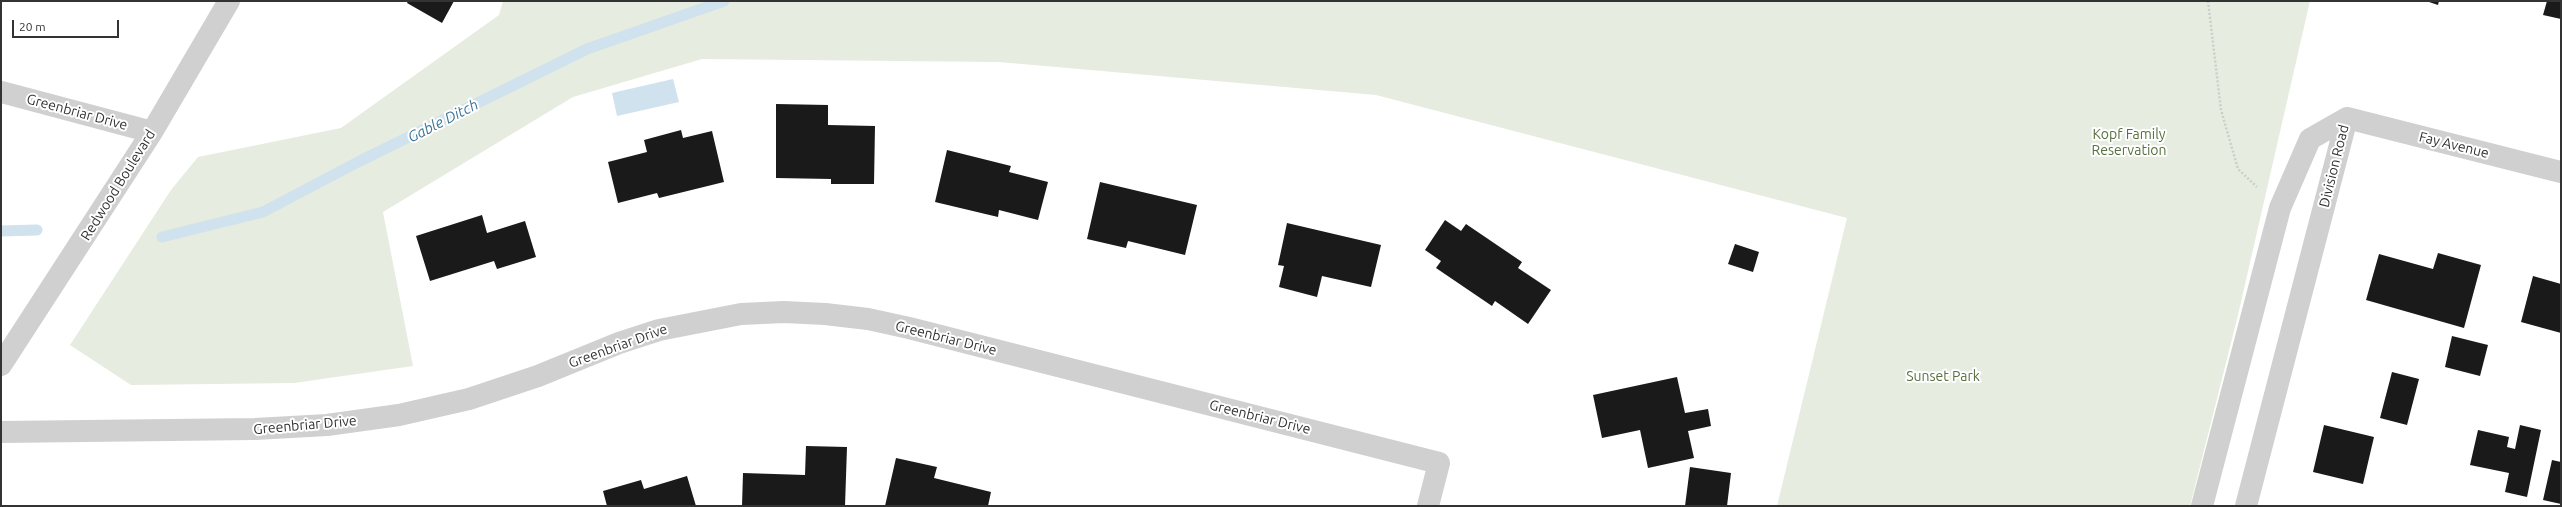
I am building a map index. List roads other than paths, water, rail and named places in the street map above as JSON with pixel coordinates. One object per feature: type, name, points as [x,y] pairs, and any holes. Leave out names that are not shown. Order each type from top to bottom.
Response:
[{"type":"street","name":"Redwood Boulevard","points":[[1,365],[152,132],[229,1]]},
{"type":"street","name":"Greenbriar Drive","points":[[1,92],[152,132]]},
{"type":"street","name":"Fay Avenue","points":[[2347,118],[2561,172]]},
{"type":"street","name":"Division Road","points":[[2202,506],[2280,208],[2310,139],[2347,118]]},
{"type":"street","name":"Division Road","points":[[2246,506],[2347,118]]},
{"type":"street","name":"Greenbriar Drive","points":[[1,432],[255,429],[327,425],[392,416],[469,399],[538,376],[619,343],[659,330],[741,314],[784,312],[860,318],[909,328],[1439,463],[1428,506]]},
{"type":"water","points":[[673,79],[679,102],[617,116],[612,93]]},
{"type":"waterway","name":"Gable Ditch","points":[[162,237],[263,212],[358,162],[587,49],[724,1]]},
{"type":"waterway","name":"Gable Ditch","points":[[1,231],[37,230]]},
{"type":"park label","name":"Kopf Family Reservation","points":[[2129,142]]},
{"type":"park label","name":"Sunset Park","points":[[1943,376]]}]
